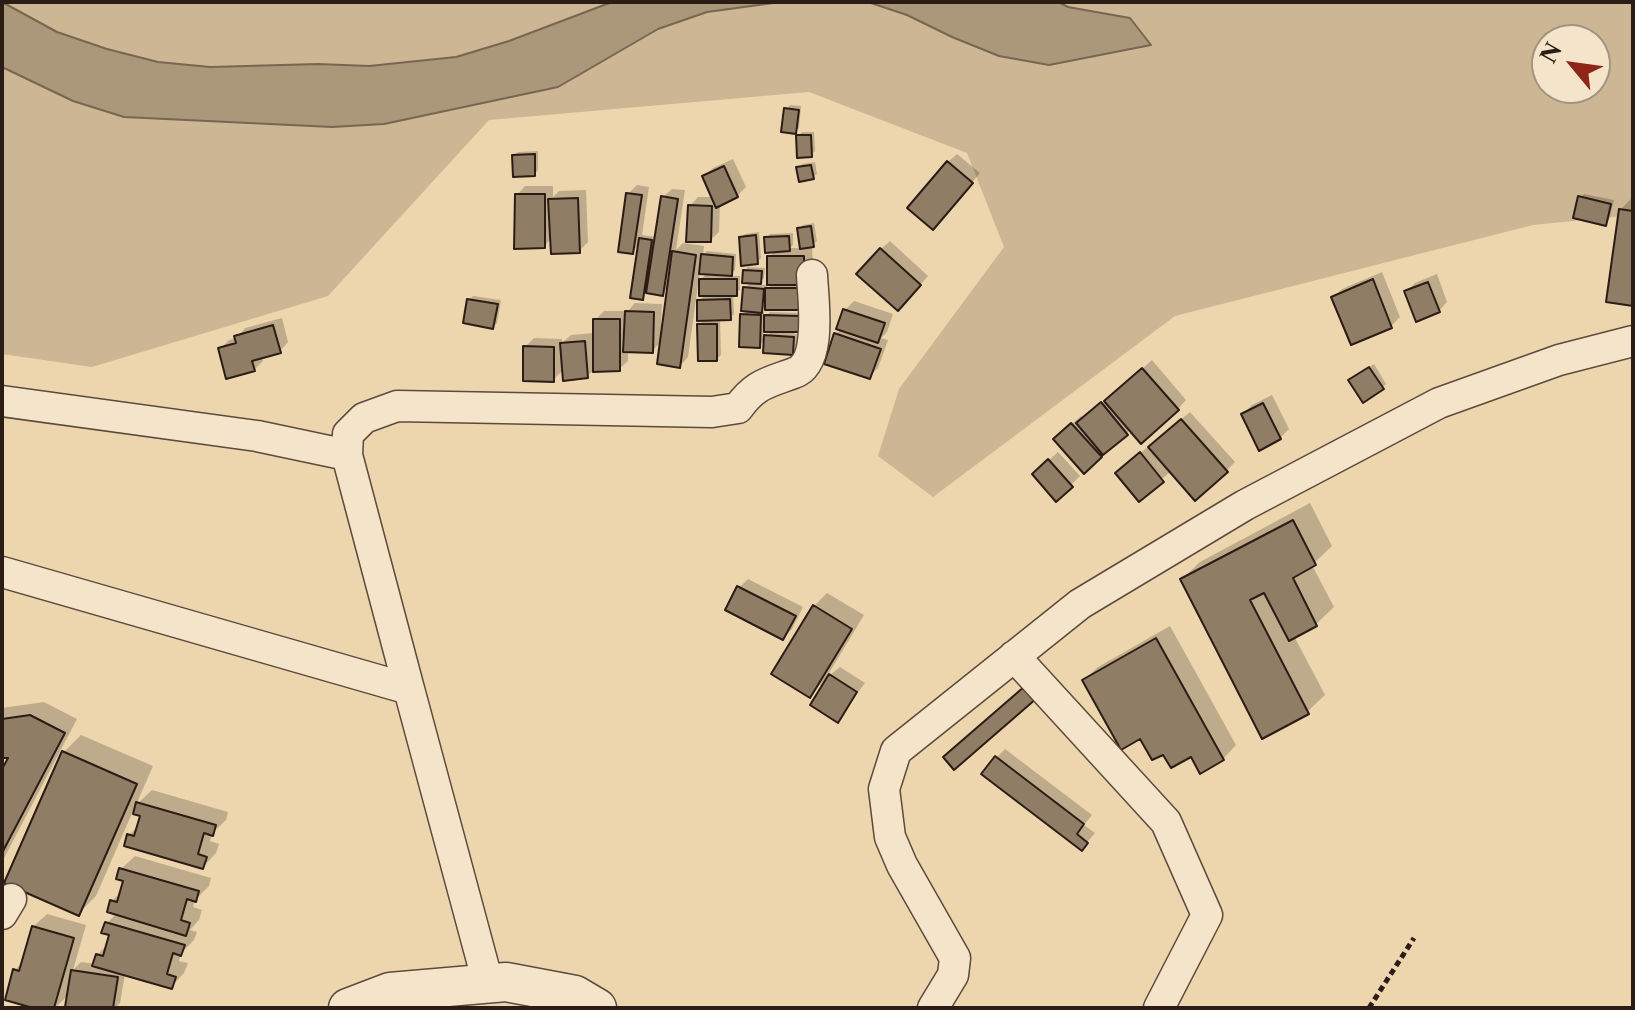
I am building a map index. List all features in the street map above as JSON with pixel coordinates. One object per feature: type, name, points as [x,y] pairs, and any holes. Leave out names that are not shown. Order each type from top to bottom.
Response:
[{"type":"street","points":[[488,983],[347,455],[348,434],[364,418],[397,406],[712,412],[738,408],[749,393],[760,385],[797,373],[811,357],[814,329],[812,275]]},
{"type":"street","points":[[933,1008],[953,975],[955,958],[902,865],[890,837],[884,789],[896,751],[1080,604],[1245,505],[1439,403],[1559,360],[1633,341]]},
{"type":"street","points":[[2,401],[257,436],[347,455]]},
{"type":"street","points":[[2,572],[409,689]]},
{"type":"street","points":[[1014,656],[1166,822],[1207,915],[1159,1008]]},
{"type":"street","points":[[348,1008],[390,992],[506,982],[575,995],[597,1008]]},
{"type":"path","points":[[1369,1008],[1414,938]]},
{"type":"shaded area","points":[[2,2],[1633,2],[1633,215],[1533,225],[1175,316],[933,497],[878,456],[899,389],[1004,247],[967,153],[809,92],[489,120],[328,296],[92,367],[2,354]]},
{"type":"shaded area","points":[[2,2],[57,32],[107,49],[158,62],[210,67],[369,66],[456,57],[509,41],[612,2],[781,2],[707,12],[658,29],[558,87],[384,124],[332,127],[124,117],[73,101],[2,67]]},
{"type":"shaded area","points":[[868,2],[1058,2],[1068,7],[1130,18],[1151,45],[1049,65],[999,56],[907,15]]},
{"type":"building","points":[[784,108],[799,110],[796,134],[781,132]]},
{"type":"building","points":[[796,135],[811,135],[812,157],[797,158]]},
{"type":"building","points":[[535,154],[535,176],[513,177],[512,155]]},
{"type":"building","points":[[947,161],[973,183],[933,230],[907,208]]},
{"type":"building","points":[[811,165],[814,179],[799,182],[796,167]]},
{"type":"building","points":[[724,166],[738,197],[716,208],[702,176]]},
{"type":"building","points":[[626,193],[642,195],[633,254],[618,252]]},
{"type":"building","points":[[515,194],[545,194],[545,248],[514,249]]},
{"type":"building","points":[[661,196],[678,199],[663,296],[646,293]]},
{"type":"building","points":[[1578,196],[1611,204],[1606,226],[1573,218]]},
{"type":"building","points":[[578,198],[580,253],[551,254],[548,199]]},
{"type":"building","points":[[688,205],[712,206],[711,242],[686,242]]},
{"type":"building","points":[[1619,209],[1633,211],[1633,306],[1606,302]]},
{"type":"building","points":[[811,226],[814,247],[800,249],[797,228]]},
{"type":"building","points":[[756,235],[758,264],[741,266],[739,237]]},
{"type":"building","points":[[789,236],[790,251],[765,253],[764,237]]},
{"type":"building","points":[[639,238],[652,240],[643,300],[630,298]]},
{"type":"building","points":[[880,248],[921,285],[898,311],[856,274]]},
{"type":"building","points":[[672,251],[696,255],[680,368],[657,364]]},
{"type":"building","points":[[701,254],[733,257],[732,276],[699,274]]},
{"type":"building","points":[[767,256],[804,256],[804,285],[767,285]]},
{"type":"building","points":[[743,270],[762,271],[761,284],[742,283]]},
{"type":"building","points":[[699,279],[737,279],[737,296],[699,296]]},
{"type":"building","points":[[1373,279],[1392,328],[1351,345],[1331,297]]},
{"type":"building","points":[[1428,282],[1440,312],[1416,322],[1404,291]]},
{"type":"building","points":[[743,287],[764,289],[762,313],[741,311]]},
{"type":"building","points":[[765,288],[807,288],[806,310],[765,310]]},
{"type":"building","points":[[467,299],[498,304],[493,329],[463,323]]},
{"type":"building","points":[[730,299],[731,320],[697,321],[697,300]]},
{"type":"building","points":[[843,309],[885,323],[878,343],[836,329]]},
{"type":"building","points":[[625,311],[654,312],[653,353],[623,352]]},
{"type":"building","points":[[740,314],[761,315],[760,348],[739,347]]},
{"type":"building","points":[[764,315],[799,316],[799,332],[764,332]]},
{"type":"building","points":[[593,319],[620,319],[620,371],[593,372]]},
{"type":"building","points":[[697,324],[717,324],[717,361],[698,361]]},
{"type":"building","points":[[273,325],[281,353],[252,361],[255,371],[226,379],[218,348],[236,343],[234,336]]},
{"type":"building","points":[[834,333],[881,349],[870,379],[824,364]]},
{"type":"building","points":[[764,335],[794,337],[793,355],[763,353]]},
{"type":"building","points":[[585,341],[588,378],[563,381],[560,343]]},
{"type":"building","points":[[523,346],[554,347],[554,382],[523,381]]},
{"type":"building","points":[[1369,367],[1384,389],[1363,403],[1348,380]]},
{"type":"building","points":[[1142,368],[1179,410],[1141,444],[1104,401]]},
{"type":"building","points":[[1101,402],[1128,435],[1103,455],[1076,423]]},
{"type":"building","points":[[1263,403],[1281,439],[1259,451],[1241,414]]},
{"type":"building","points":[[1181,419],[1228,472],[1195,501],[1148,447]]},
{"type":"building","points":[[1071,423],[1102,457],[1084,474],[1053,439]]},
{"type":"building","points":[[1140,452],[1164,482],[1139,502],[1115,473]]},
{"type":"building","points":[[1048,459],[1073,487],[1056,502],[1032,474]]},
{"type":"building","points":[[1293,520],[1316,565],[1293,578],[1317,626],[1289,641],[1264,593],[1250,600],[1309,714],[1262,739],[1180,579]]},
{"type":"building","points":[[737,586],[796,616],[783,640],[725,610]]},
{"type":"building","points":[[813,605],[852,629],[810,698],[771,674]]},
{"type":"building","points":[[1156,638],[1224,760],[1200,774],[1191,757],[1171,768],[1163,755],[1152,760],[1140,739],[1121,750],[1082,680]]},
{"type":"building","points":[[829,674],[857,692],[838,723],[810,705]]},
{"type":"building","points":[[1025,686],[1037,698],[954,770],[943,757]]},
{"type":"building","points":[[30,715],[65,733],[2,853],[2,769],[8,758],[2,758],[2,719]]},
{"type":"building","points":[[62,751],[137,784],[79,916],[4,883]]},
{"type":"building","points":[[995,756],[1084,824],[1077,834],[1088,843],[1082,851],[981,774]]},
{"type":"building","points":[[136,802],[216,825],[213,836],[204,833],[198,854],[207,857],[203,869],[124,846],[127,834],[134,836],[140,816],[133,814]]},
{"type":"building","points":[[119,868],[199,891],[196,902],[187,899],[181,920],[190,923],[186,936],[107,912],[110,900],[117,902],[123,881],[116,879]]},
{"type":"building","points":[[105,922],[185,945],[181,956],[173,953],[167,974],[176,977],[172,989],[92,966],[96,954],[103,956],[109,935],[101,933]]},
{"type":"building","points":[[32,926],[74,938],[54,1008],[33,1008],[5,1000],[13,969],[19,971]]},
{"type":"building","points":[[71,970],[118,977],[113,1008],[65,1007]]}]
